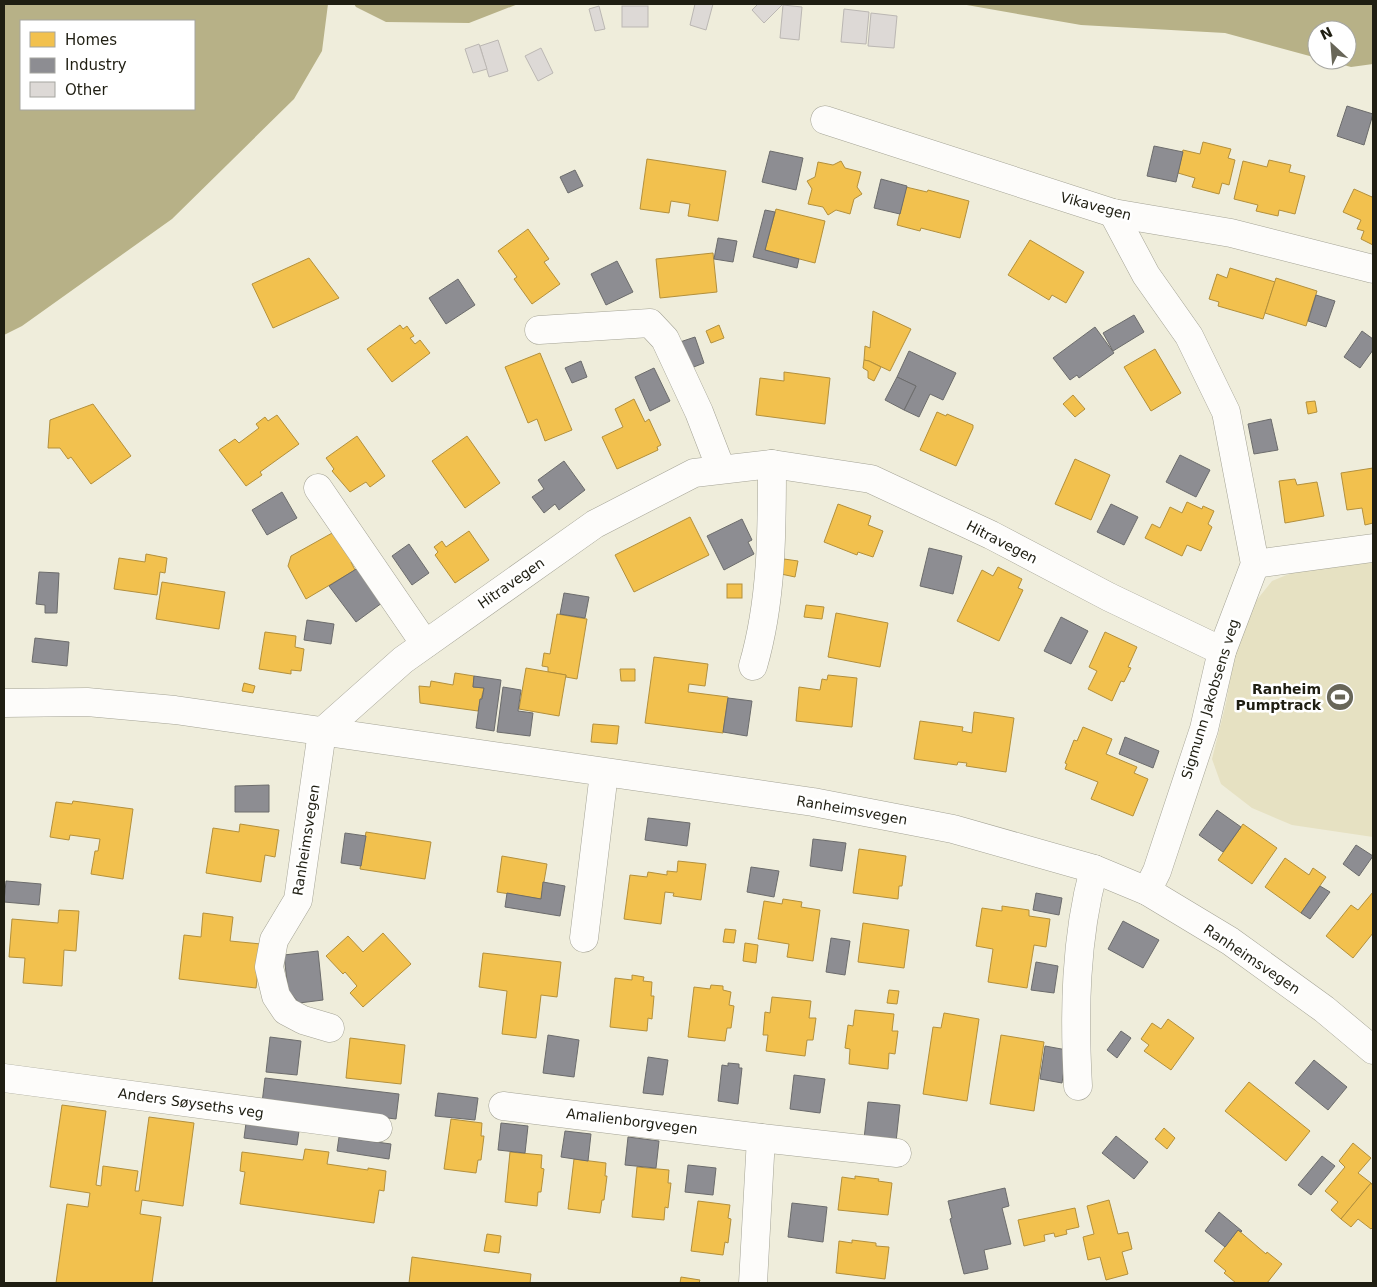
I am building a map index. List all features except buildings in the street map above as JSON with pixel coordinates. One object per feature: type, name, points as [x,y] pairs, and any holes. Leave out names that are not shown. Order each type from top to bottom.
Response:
[{"type":"street","name":"Vikavegen","points":[[825,120],[1113,213],[1231,233],[1373,269]]},
{"type":"street","points":[[1113,213],[1146,275],[1190,336],[1226,412],[1254,564],[1373,548]]},
{"type":"street","points":[[539,330],[650,323],[665,339],[699,412],[721,470]]},
{"type":"street","points":[[753,666],[764,622],[770,563],[772,464]]},
{"type":"street","name":"Hitravegen","points":[[322,732],[425,644],[595,524],[694,473],[772,464],[871,479],[991,535],[1109,597],[1222,651]]},
{"type":"street","points":[[318,488],[425,644]]},
{"type":"street","name":"Sigmunn Jakobsens veg","points":[[1147,891],[1157,871],[1204,729],[1222,651],[1254,564]]},
{"type":"street","name":"Ranheimsvegen","points":[[4,703],[87,702],[175,710],[813,802],[944,827],[1094,869],[1147,891],[1230,941],[1324,1009],[1373,1050]]},
{"type":"street","name":"Ranheimsvegen","points":[[322,732],[298,900],[274,940],[269,967],[276,996],[286,1011],[303,1020],[330,1028]]},
{"type":"street","points":[[584,938],[604,773]]},
{"type":"street","points":[[1078,1086],[1075,1036],[1080,941],[1088,890],[1094,869]]},
{"type":"street","name":"Anders Søyseths veg","points":[[4,1078],[378,1128]]},
{"type":"street","name":"Amalienborgvegen","points":[[503,1106],[897,1153]]},
{"type":"street","points":[[753,1283],[761,1138]]},
{"type":"shaded area","points":[[4,4],[328,4],[322,51],[294,99],[172,219],[22,326],[4,335]]},
{"type":"shaded area","points":[[354,4],[518,4],[469,23],[386,22],[356,7]]},
{"type":"shaded area","points":[[961,4],[1373,4],[1373,64],[1357,66],[1357,20],[1307,20],[1307,55],[1225,33],[1081,25]]},
{"type":"shaded area","points":[[1373,559],[1373,837],[1292,825],[1252,808],[1221,784],[1212,759],[1226,703],[1236,646],[1256,601],[1272,581],[1311,565]]},
{"type":"place","name":"Ranheim Pumptrack","points":[[1340,697]]}]
